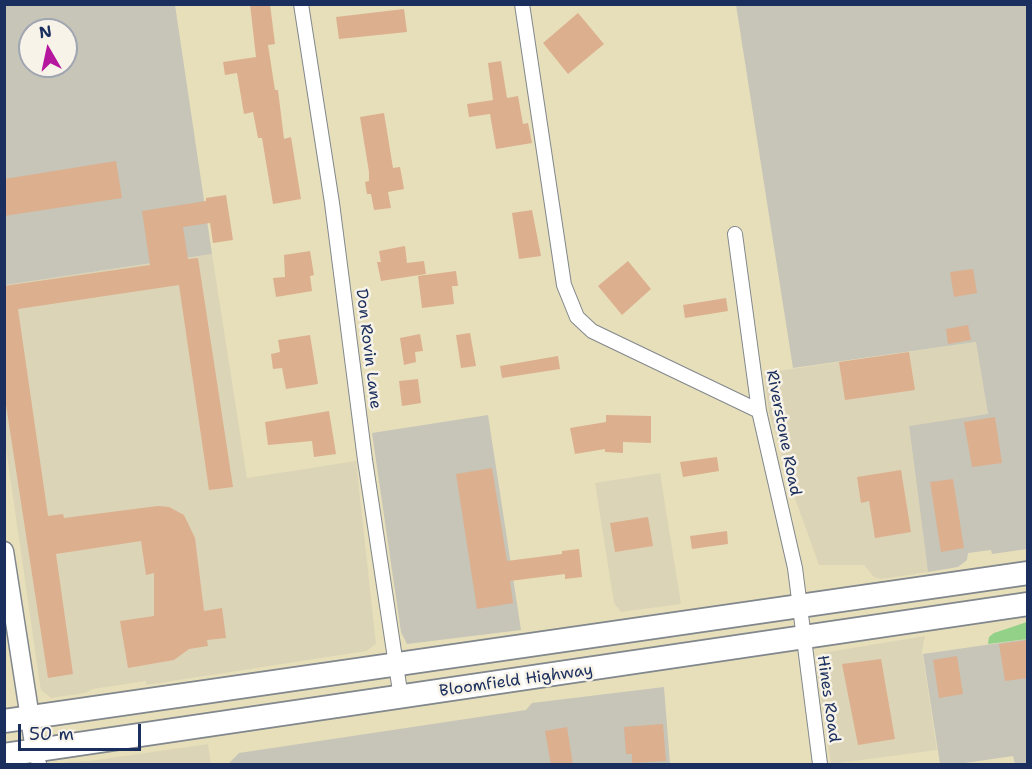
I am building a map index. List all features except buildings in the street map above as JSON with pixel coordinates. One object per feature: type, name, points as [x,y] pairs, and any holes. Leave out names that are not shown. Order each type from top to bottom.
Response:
[{"type":"highway","name":"Bloomfield Highway","points":[[4,721],[1028,573]]},
{"type":"highway","name":"Bloomfield Highway","points":[[4,755],[37,757],[400,698],[1028,604]]},
{"type":"street","name":"Don Rovin Lane","points":[[301,4],[332,203],[365,460],[397,665],[400,698]]},
{"type":"street","points":[[522,4],[564,285],[577,316],[592,330],[759,411]]},
{"type":"street","name":"Riverstone Road","points":[[735,234],[759,411],[795,568],[802,638]]},
{"type":"street","points":[[4,551],[37,757]]},
{"type":"street","name":"Hines Road","points":[[802,638],[820,765]]},
{"type":"shaded area","points":[[4,5],[175,5],[212,254],[5,285]]},
{"type":"shaded area","points":[[736,5],[1027,5],[1027,549],[992,554],[991,550],[968,553],[967,560],[958,567],[928,572],[909,426],[988,414],[976,342],[793,368]]},
{"type":"shaded area","points":[[212,254],[247,478],[356,461],[376,644],[366,651],[146,685],[146,681],[51,698],[41,690],[40,685],[5,441],[4,285]]},
{"type":"shaded area","points":[[977,342],[988,415],[909,427],[928,572],[881,579],[874,577],[864,565],[819,565],[793,493],[769,412],[764,373]]},
{"type":"shaded area","points":[[488,415],[521,630],[407,644],[401,632],[372,433]]},
{"type":"shaded area","points":[[660,473],[681,604],[621,612],[614,603],[595,483]]},
{"type":"shaded area","points":[[925,636],[922,651],[937,750],[831,764],[817,672],[817,664],[822,653]]},
{"type":"shaded area","points":[[1027,639],[1027,764],[1015,764],[1013,756],[958,764],[940,764],[923,654]]},
{"type":"shaded area","points":[[664,687],[670,764],[228,764],[239,753],[526,710],[532,703]]},
{"type":"shaded area","points":[[208,744],[211,764],[61,764],[66,762],[89,761]]},
{"type":"green space","points":[[1027,622],[1027,639],[988,644],[989,637],[994,633]]}]
